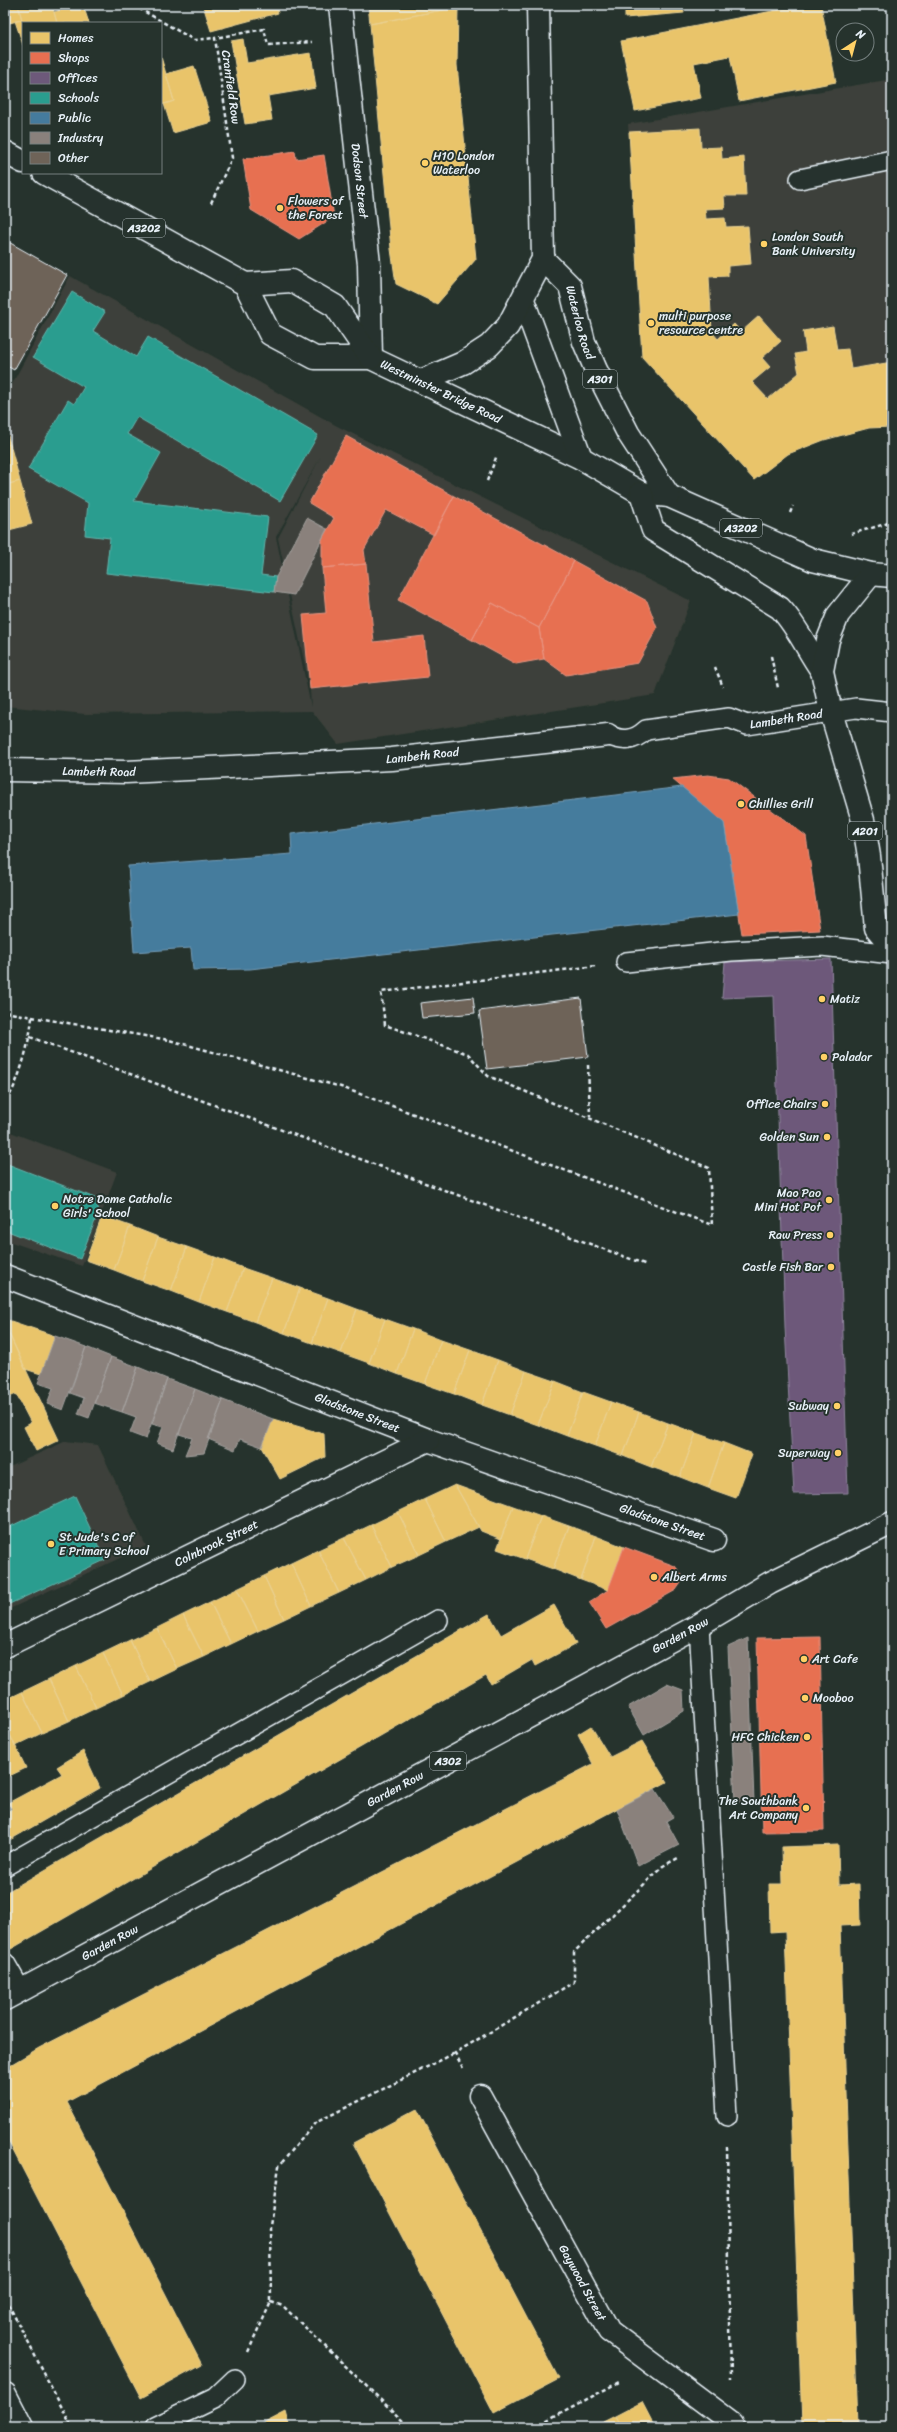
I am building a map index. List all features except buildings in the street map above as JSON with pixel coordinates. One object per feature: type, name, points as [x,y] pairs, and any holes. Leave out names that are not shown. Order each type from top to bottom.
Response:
[{"type":"main road","name":"Dodson Street","points":[[340,5],[369,264],[371,358]]},
{"type":"main road","points":[[421,382],[463,363],[489,346],[508,326],[523,300],[543,259],[538,5]]},
{"type":"main road","points":[[5,152],[22,161]]},
{"type":"main road","name":"A3202","points":[[46,174],[244,284]]},
{"type":"main road","name":"Waterloo Road","points":[[543,259],[570,286],[584,342],[596,370],[628,432],[669,496]]},
{"type":"main road","points":[[244,284],[292,281],[335,306],[371,358]]},
{"type":"main road","name":"Westminster Bridge Road","points":[[244,284],[270,334],[315,358],[371,358],[581,458],[641,494],[669,496],[813,560],[881,575]]},
{"type":"main road","points":[[523,300],[581,458]]},
{"type":"main road","points":[[641,494],[653,530],[780,608],[792,620],[801,634],[808,653],[822,671]]},
{"type":"main road","points":[[831,712],[822,671],[828,640],[838,615],[881,575]]},
{"type":"main road","name":"A201","points":[[831,712],[863,820],[870,856],[876,928],[892,947]]},
{"type":"main road","name":"Lambeth Road","points":[[5,770],[126,772],[392,759],[608,735]]},
{"type":"main road","name":"Gladstone Street","points":[[5,1276],[428,1440],[714,1540]]},
{"type":"main road","name":"Colnbrook Street","points":[[5,1646],[428,1440]]},
{"type":"main road","name":"Garden Row","points":[[13,1995],[699,1625],[770,1583],[892,1523]]},
{"type":"main road","name":"Gaywood Street","points":[[480,2096],[609,2332],[733,2425]]},
{"type":"main road","points":[[6,2397],[22,2427]]},
{"type":"lane","points":[[800,179],[892,160]]},
{"type":"lane","name":"Lambeth Road","points":[[608,735],[620,740],[637,738],[646,730],[729,718],[747,725],[856,708],[892,712]]},
{"type":"lane","points":[[626,962],[731,951],[822,946],[892,954]]},
{"type":"lane","points":[[5,1866],[438,1620]]},
{"type":"lane","points":[[699,1625],[726,2116]]},
{"type":"lane","points":[[5,1963],[13,1995]]},
{"type":"lane","points":[[155,2427],[215,2398],[236,2379]]},
{"type":"path","points":[[133,5],[194,40],[215,38]]},
{"type":"path","name":"Cranfield Row","points":[[211,203],[232,158],[215,38],[264,28],[268,45],[344,40]]},
{"type":"path","points":[[487,481],[498,454]]},
{"type":"path","points":[[849,534],[892,522]]},
{"type":"path","points":[[771,653],[778,689]]},
{"type":"path","points":[[715,667],[724,690]]},
{"type":"path","points":[[5,1012],[169,1040],[334,1085],[712,1225],[709,1168],[590,1117],[488,1076],[468,1054],[385,1025],[381,992],[626,962]]},
{"type":"path","points":[[5,1103],[16,1078],[30,1037],[32,1017]]},
{"type":"path","points":[[30,1037],[647,1265]]},
{"type":"path","points":[[588,1065],[590,1117]]},
{"type":"path","points":[[236,2379],[271,2302],[270,2226],[279,2166],[315,2123],[455,2053],[574,1982],[574,1952],[601,1923],[663,1866],[712,1840]]},
{"type":"path","points":[[455,2053],[480,2096]]},
{"type":"path","points":[[726,2116],[733,2425]]},
{"type":"path","points":[[5,2298],[72,2427]]},
{"type":"path","points":[[271,2302],[283,2306],[409,2427]]},
{"type":"path","points":[[535,2427],[652,2364]]},
{"type":"shaded area","name":"London South Bank University","points":[[892,79],[892,427],[869,428],[824,440],[788,454],[754,480],[642,357],[628,124]]},
{"type":"shaded area","points":[[70,276],[337,426],[691,601],[655,695],[338,744],[312,711],[85,714],[5,706],[5,531],[32,524],[5,426],[5,397]],"holes":[[[321,456],[278,538],[310,689],[311,707],[276,537]]]},
{"type":"shaded area","name":"Notre Dame Catholic Girls' School","points":[[5,1130],[117,1172],[82,1266],[5,1240]]},
{"type":"shaded area","points":[[66,1441],[98,1445],[146,1546],[5,1611],[5,1469]]},
{"type":"place","name":"H10 London Waterloo","points":[[425,163]]},
{"type":"place","name":"Flowers of the Forest","points":[[280,208]]},
{"type":"place","name":"London South Bank University","points":[[764,244]]},
{"type":"place","name":"multi purpose resource centre","points":[[651,323]]},
{"type":"place","name":"Chillies Grill","points":[[741,804]]},
{"type":"place","name":"Matiz","points":[[822,999]]},
{"type":"place","name":"Paladar","points":[[824,1057]]},
{"type":"place","name":"Office Chairs","points":[[825,1104]]},
{"type":"place","name":"Golden Sun","points":[[827,1137]]},
{"type":"place","name":"Mao Pao Mini Hot Pot","points":[[829,1200]]},
{"type":"place","name":"Notre Dame Catholic Girls' School","points":[[55,1206]]},
{"type":"place","name":"Raw Press","points":[[830,1235]]},
{"type":"place","name":"Castle Fish Bar","points":[[831,1267]]},
{"type":"place","name":"Subway","points":[[837,1406]]},
{"type":"place","name":"Superway","points":[[838,1453]]},
{"type":"place","name":"St Jude's C of E Primary School","points":[[51,1544]]},
{"type":"place","name":"Albert Arms","points":[[654,1577]]},
{"type":"place","name":"Art Cafe","points":[[804,1659]]},
{"type":"place","name":"Mooboo","points":[[805,1698]]},
{"type":"place","name":"HFC Chicken","points":[[807,1737]]},
{"type":"place","name":"The Southbank Art Company","points":[[806,1808]]}]
